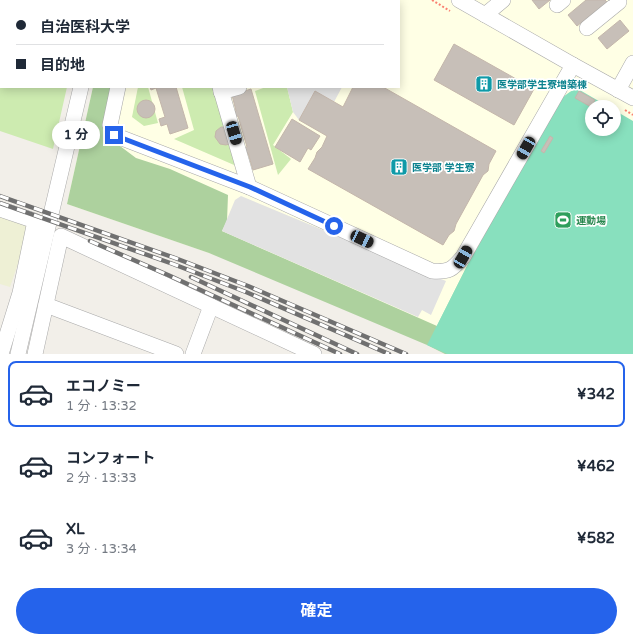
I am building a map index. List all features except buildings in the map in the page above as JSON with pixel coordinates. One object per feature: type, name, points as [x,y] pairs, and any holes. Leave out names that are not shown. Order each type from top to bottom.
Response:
[{"type":"street","points":[[459,0],[633,98]]},
{"type":"street","points":[[485,15],[503,0]]},
{"type":"street","points":[[587,28],[619,2],[617,0]]},
{"type":"street","points":[[618,90],[633,63]]},
{"type":"street","points":[[118,88],[110,124],[114,135],[250,187],[432,271],[444,272],[455,266],[463,257],[573,65]]},
{"type":"street","points":[[18,354],[81,88]]},
{"type":"street","points":[[221,89],[250,187]]},
{"type":"street","points":[[0,209],[35,221],[20,293],[1,354]]},
{"type":"street","points":[[35,354],[62,236],[314,354]]},
{"type":"street","points":[[46,305],[176,354]]},
{"type":"street","points":[[194,354],[211,306]]},
{"type":"shaded area","points":[[400,0],[633,0],[633,354],[447,354],[360,305],[67,204],[93,88],[400,88]]},
{"type":"shaded area","points":[[287,88],[341,88],[334,102],[315,92],[299,120],[293,112]]},
{"type":"shaded area","points":[[241,196],[446,281],[431,315],[422,310],[418,317],[222,231],[235,200]]},
{"type":"shaded area","points":[[0,212],[32,223],[10,287],[0,284]]},
{"type":"green space","points":[[0,88],[67,88],[53,149],[0,131]]},
{"type":"green space","points":[[93,88],[112,88],[108,137],[136,158],[170,169],[228,195],[227,221],[222,231],[437,326],[466,268],[519,173],[577,354],[445,354],[209,253],[67,204]]},
{"type":"green space","points":[[138,88],[148,88],[158,123],[144,126],[132,117]]},
{"type":"green space","points":[[182,88],[217,88],[241,168],[174,139],[194,130]]},
{"type":"green space","points":[[263,88],[287,88],[293,112],[273,145],[291,159],[278,175],[255,91]]},
{"type":"green space","name":"運動場","points":[[578,89],[597,100],[585,100],[585,136],[621,136],[621,114],[633,121],[633,354],[447,354],[427,345],[466,268],[559,102],[570,92]]},
{"type":"railway","points":[[0,196],[175,258],[248,286],[406,354]]},
{"type":"railway","points":[[0,203],[173,264],[246,292],[389,354]]},
{"type":"railway","points":[[90,241],[340,354]]},
{"type":"railway","points":[[191,277],[357,354]]},
{"type":"place","name":"医学部学生寮増築棟","points":[[484,84]]},
{"type":"place","name":"医学部 学生寮","points":[[399,167]]},
{"type":"place","name":"運動場","points":[[563,220]]},
{"type":"route","points":[[114,135],[250,187],[334,226]]}]
